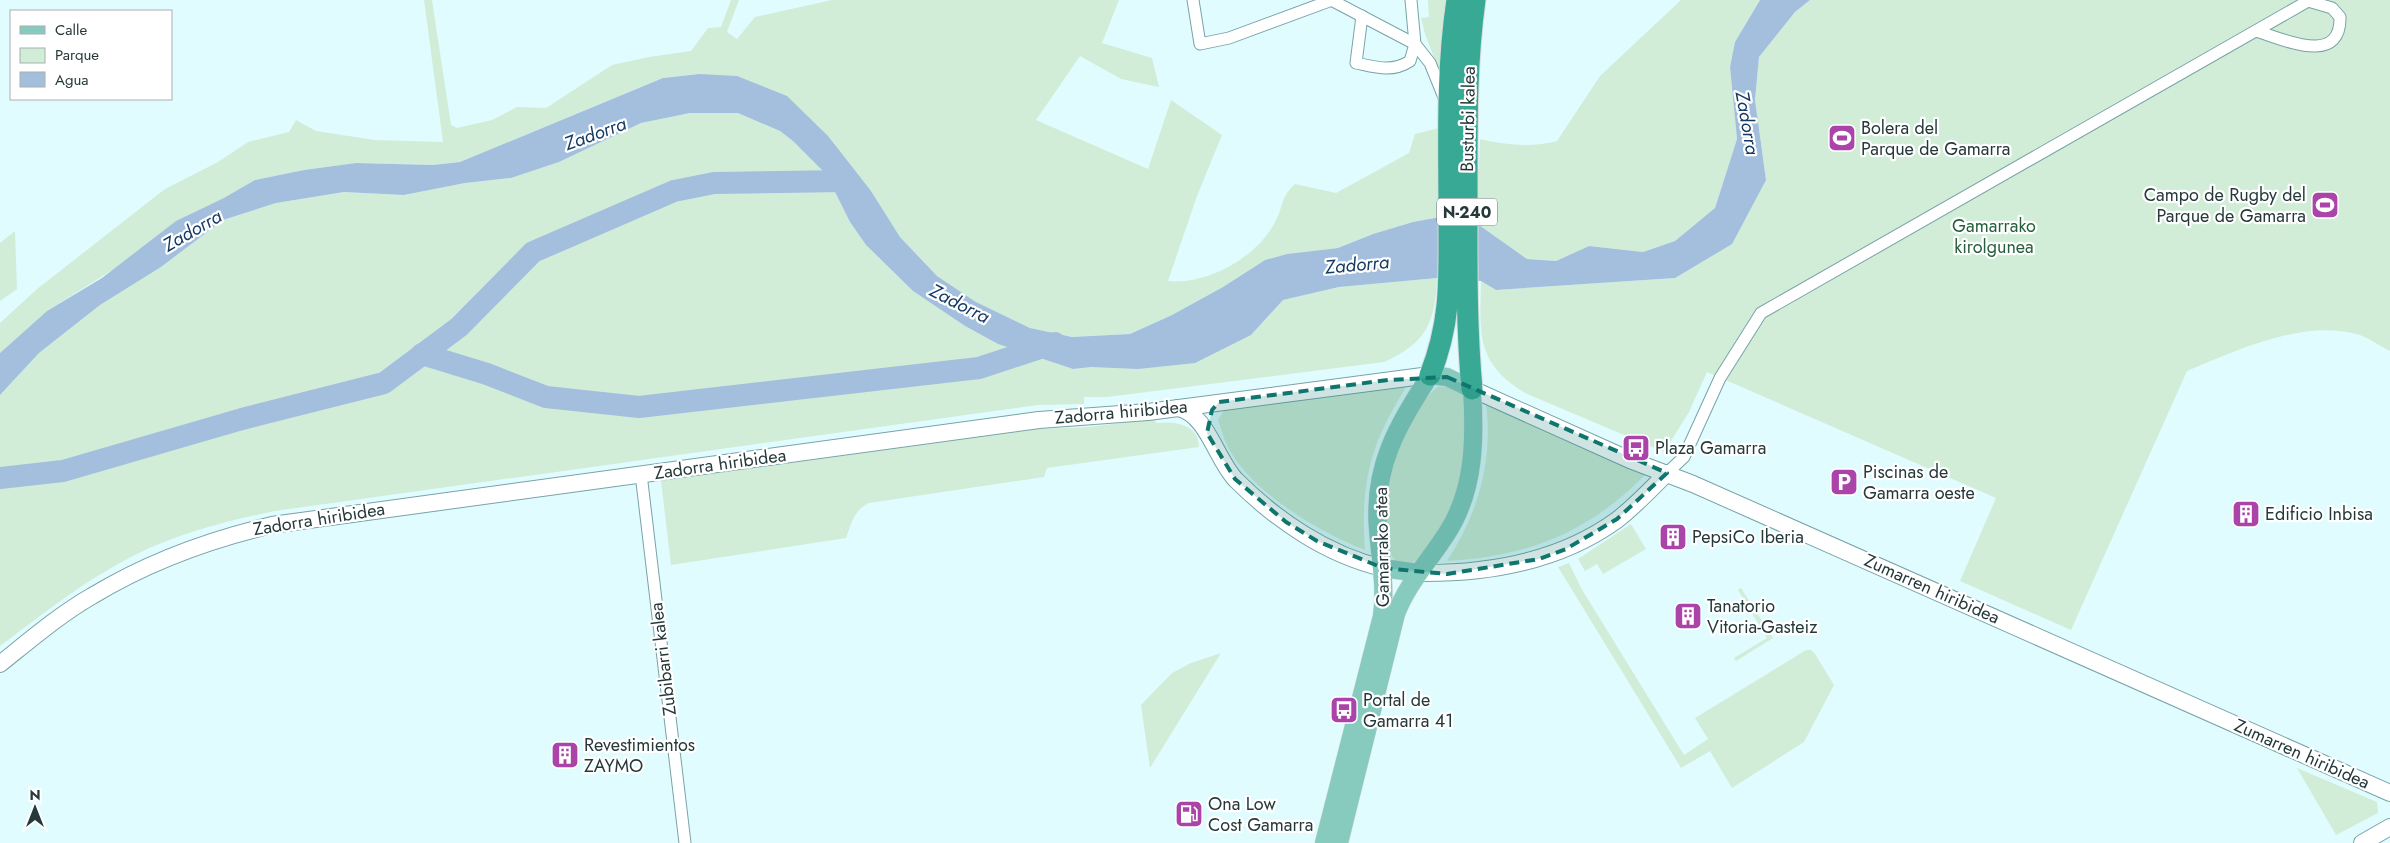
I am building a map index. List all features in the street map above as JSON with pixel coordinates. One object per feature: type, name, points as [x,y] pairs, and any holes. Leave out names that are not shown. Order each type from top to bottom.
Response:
[{"type":"highway","name":"Busturbi kalea","points":[[1457,0],[1448,109],[1458,139]]},
{"type":"highway","name":"Busturbi kalea","points":[[1472,389],[1458,286],[1458,139],[1475,0]]},
{"type":"highway","name":"Busturbi kalea","points":[[1430,375],[1458,286]]},
{"type":"main road","name":"Zadorra hiribidea","points":[[0,664],[91,596],[188,548],[222,537],[272,525],[1039,420],[1113,416],[1430,375],[1447,377],[1472,389]]},
{"type":"main road","name":"Gamarrako atea","points":[[1324,843],[1382,616],[1385,592],[1377,510],[1381,476],[1398,428],[1430,375]]},
{"type":"main road","name":"Gamarrako atea","points":[[1339,843],[1396,614],[1404,595],[1448,532],[1462,500],[1471,471],[1474,445],[1472,389]]},
{"type":"main road","name":"Zumarren hiribidea","points":[[1472,389],[1630,460],[1667,473],[2390,793]]},
{"type":"main road","points":[[1207,434],[1212,410],[1219,402]]},
{"type":"main road","points":[[1178,408],[1192,413],[1207,434],[1220,460],[1235,478],[1286,522],[1341,553],[1383,568],[1418,573],[1465,572],[1512,566],[1566,549],[1617,519],[1667,473]]},
{"type":"main road","points":[[2362,843],[2390,827]]},
{"type":"street","points":[[1194,0],[1200,44],[1229,38],[1332,0],[1415,44],[1430,63],[1448,109]]},
{"type":"street","points":[[1362,16],[1356,63],[1388,69],[1402,67],[1410,61],[1415,44],[1412,0]]},
{"type":"street","points":[[1667,473],[1684,458],[1720,378],[1760,313],[2308,1],[2332,8],[2340,17],[2338,33],[2331,42],[2323,46],[2291,42],[2256,31]]},
{"type":"street","name":"Zubibarri kalea","points":[[641,474],[685,843]]},
{"type":"highlighted area","points":[[1447,377],[1667,473],[1617,519],[1566,549],[1539,559],[1447,574],[1383,568],[1317,541],[1286,522],[1235,479],[1207,433],[1212,410],[1219,402],[1388,380]]},
{"type":"green space","points":[[424,0],[432,0],[451,125],[457,128],[492,120],[517,107],[546,108],[612,65],[691,51],[708,28],[721,27],[731,0],[739,0],[727,32],[737,39],[755,17],[832,0],[1119,0],[1102,43],[1152,58],[1159,87],[1121,79],[1080,56],[1036,120],[1148,169],[1171,100],[1222,135],[1197,196],[1168,281],[1183,281],[1214,274],[1228,267],[1255,248],[1274,224],[1286,194],[1295,184],[1336,193],[1409,153],[1415,134],[1439,128],[1438,177],[1479,169],[1480,139],[1518,145],[1557,141],[1600,76],[1681,0],[1760,0],[1735,42],[1730,67],[1737,139],[1715,208],[1675,241],[1643,252],[1589,246],[1556,261],[1527,259],[1462,213],[1413,222],[1373,234],[1338,248],[1287,254],[1265,260],[1223,287],[1172,315],[1130,334],[1072,337],[1030,328],[976,302],[937,276],[900,237],[871,191],[699,74],[663,78],[460,162],[433,165],[356,163],[304,170],[255,180],[47,311],[0,353],[0,323],[37,289],[165,189],[218,162],[248,142],[289,132],[296,120],[316,131],[375,140],[443,142]]},
{"type":"green space","points":[[1428,0],[1446,0],[1440,73],[1421,18],[1429,17]]},
{"type":"green space","name":"Gamarrako kirolgunea","points":[[1810,0],[2390,0],[2390,351],[2357,334],[2332,330],[2311,331],[2289,334],[2246,347],[2187,371],[2071,630],[1960,581],[1996,498],[1707,372],[1689,412],[1664,452],[1525,393],[1497,370],[1489,358],[1481,332],[1481,281],[1496,290],[1675,278],[1766,180],[1755,100],[1759,57],[1795,12]]},
{"type":"green space","points":[[690,113],[738,113],[780,131],[793,141],[826,174],[850,222],[866,245],[913,291],[965,326],[998,344],[1073,369],[1092,367],[1251,335],[1283,300],[1339,287],[1437,278],[1431,319],[1419,339],[1399,355],[1384,362],[1107,397],[1084,397],[1084,404],[1038,405],[275,511],[239,519],[185,534],[115,565],[48,610],[0,646],[0,395],[39,353],[100,305],[161,267],[223,220],[276,203],[344,192],[404,195],[465,183],[511,178],[559,162],[641,123]]},
{"type":"green space","points":[[15,231],[17,289],[0,301],[0,243]]},
{"type":"green space","points":[[1408,384],[1385,425],[1371,463],[1364,503],[1365,550],[1308,522],[1270,496],[1240,465],[1227,446],[1218,420],[1229,407]]},
{"type":"green space","points":[[1438,387],[1453,389],[1460,392],[1464,398],[1466,432],[1460,476],[1452,503],[1435,536],[1417,560],[1406,564],[1396,560],[1391,554],[1385,533],[1386,496],[1389,478],[1410,425],[1427,397]]},
{"type":"green space","points":[[1486,402],[1641,471],[1645,475],[1601,512],[1578,527],[1554,538],[1503,554],[1476,559],[1447,561],[1468,524],[1481,485],[1487,445]]},
{"type":"green space","points":[[1155,419],[1156,423],[1178,424],[1190,429],[1198,439],[1199,447],[1047,468],[1044,477],[869,503],[856,514],[846,538],[671,565],[661,481],[1038,429],[1088,427]]},
{"type":"green space","points":[[1631,524],[1646,549],[1603,574],[1597,564],[1585,571],[1578,559]]},
{"type":"green space","points":[[1569,563],[1581,588],[1684,755],[1708,739],[1695,718],[1806,650],[1811,650],[1834,685],[1804,742],[1732,788],[1710,751],[1681,768],[1558,567]]},
{"type":"green space","points":[[1741,588],[1773,638],[1736,661],[1734,658],[1767,638],[1738,590]]},
{"type":"green space","points":[[1221,653],[1150,768],[1141,705],[1172,673],[1191,663]]},
{"type":"green space","points":[[2297,768],[2377,802],[2378,813],[2336,835]]},
{"type":"water","name":"Zadorra","points":[[1760,0],[1810,0],[1795,12],[1759,57],[1755,100],[1766,180],[1732,244],[1675,278],[1496,290],[1481,281],[1437,278],[1339,287],[1283,300],[1251,335],[1195,363],[1138,369],[1092,367],[1073,369],[998,344],[965,326],[913,291],[866,245],[850,222],[826,174],[793,141],[780,131],[738,113],[690,113],[641,123],[559,162],[511,178],[465,183],[404,195],[344,192],[276,203],[223,220],[161,267],[100,305],[39,353],[0,395],[0,353],[47,311],[102,278],[176,221],[224,198],[255,180],[304,170],[356,163],[433,165],[460,162],[663,78],[699,74],[737,76],[787,96],[828,136],[871,191],[900,237],[937,276],[976,302],[1030,328],[1072,337],[1130,334],[1172,315],[1223,287],[1265,260],[1287,254],[1338,248],[1373,234],[1413,222],[1462,213],[1527,259],[1556,261],[1589,246],[1643,252],[1675,241],[1715,208],[1737,139],[1730,67],[1735,42]]},
{"type":"waterway","points":[[0,478],[63,471],[242,419],[384,383],[459,327],[533,252],[674,191],[714,183],[845,181]]},
{"type":"waterway","points":[[422,354],[487,374],[546,397],[639,407],[979,368],[1055,343]]},
{"type":"place","name":"Bolera del Parque de Gamarra","points":[[1842,138]]},
{"type":"place","name":"Campo de Rugby del Parque de Gamarra","points":[[2325,205]]},
{"type":"place","name":"Plaza Gamarra","points":[[1636,448]]},
{"type":"place","name":"Piscinas de Gamarra oeste","points":[[1844,482]]},
{"type":"place","name":"Edificio Inbisa","points":[[2246,514]]},
{"type":"place","name":"PepsiCo Iberia","points":[[1673,537]]},
{"type":"place","name":"Tanatorio Vitoria-Gasteiz","points":[[1688,616]]},
{"type":"place","name":"Portal de Gamarra 41","points":[[1344,710]]},
{"type":"place","name":"Revestimientos ZAYMO","points":[[565,755]]},
{"type":"place","name":"Ona Low Cost Gamarra","points":[[1189,814]]}]
